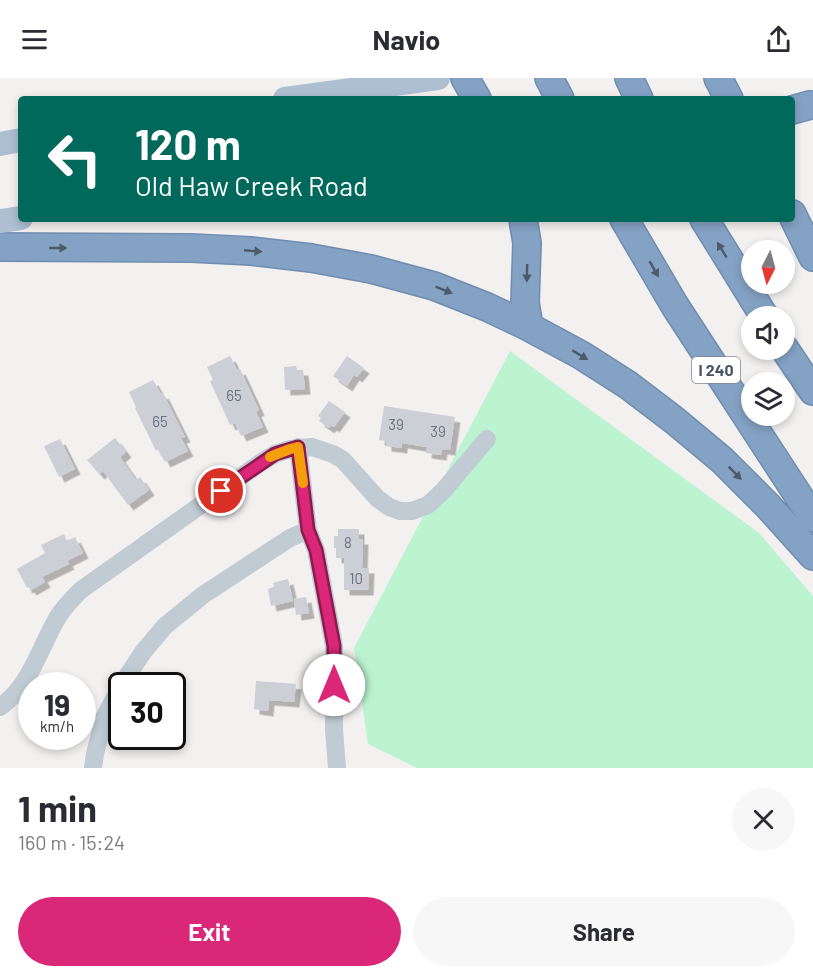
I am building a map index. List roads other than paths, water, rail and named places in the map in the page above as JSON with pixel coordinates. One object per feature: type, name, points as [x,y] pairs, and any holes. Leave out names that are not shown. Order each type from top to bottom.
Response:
[{"type":"highway","points":[[465,78],[475,96]]},
{"type":"highway","points":[[549,78],[558,96]]},
{"type":"highway","points":[[629,78],[638,96]]},
{"type":"highway","points":[[718,78],[727,96]]},
{"type":"highway","points":[[795,220],[813,257]]},
{"type":"highway","points":[[524,222],[527,243],[525,303],[529,327]]},
{"type":"highway","name":"I 240","points":[[626,222],[675,306],[813,518]]},
{"type":"highway","points":[[706,222],[758,306]]},
{"type":"highway","points":[[0,247],[190,248],[251,251],[311,258],[371,269],[435,286],[529,327],[581,355],[628,385],[722,460],[813,556]]},
{"type":"highway","points":[[792,360],[813,391]]},
{"type":"main road","points":[[307,96],[438,78]]},
{"type":"main road","points":[[0,144],[18,141]]},
{"type":"main road","points":[[0,221],[18,218]]},
{"type":"street","points":[[0,707],[17,692],[59,615],[71,599],[275,454],[298,447],[312,447],[333,454],[343,460],[370,491],[389,507],[400,511],[412,511],[428,506],[488,439]]},
{"type":"street","points":[[298,447],[308,530],[316,550],[334,646],[334,729],[337,768]]},
{"type":"street","points":[[93,768],[104,718],[122,684],[143,652],[165,626],[203,596],[290,538],[308,530]]}]
